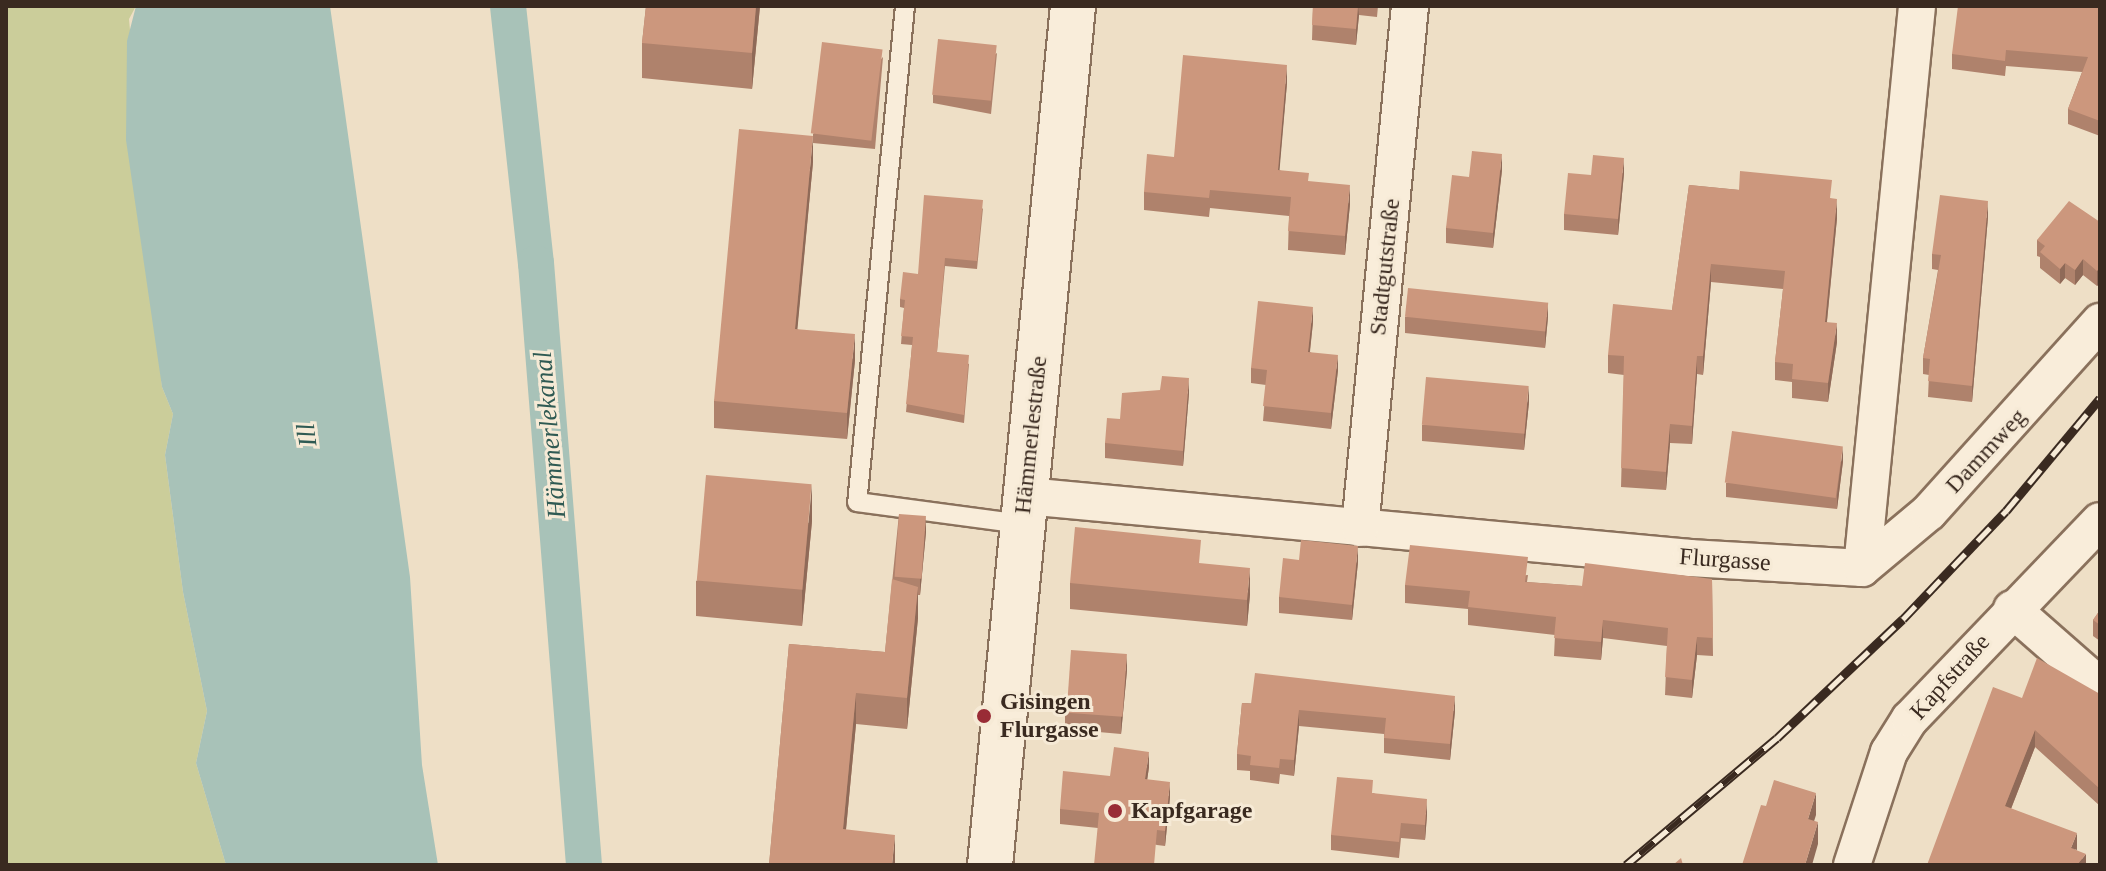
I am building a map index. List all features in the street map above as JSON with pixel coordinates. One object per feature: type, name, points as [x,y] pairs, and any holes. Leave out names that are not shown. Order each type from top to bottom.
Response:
[{"type":"street","name":"Hämmerlestraße","points":[[990,865],[1073,6]]},
{"type":"street","name":"Stadtgutstraße","points":[[1360,528],[1410,6]]},
{"type":"street","points":[[1862,568],[1917,6]]},
{"type":"street","name":"Dammweg","points":[[1862,568],[1929,512],[2100,322]]},
{"type":"street","name":"Flurgasse","points":[[1024,510],[1360,528],[1862,568]]},
{"type":"street","name":"Kapfstraße","points":[[1852,865],[1889,752],[1910,719],[2012,609],[2100,521]]},
{"type":"street","points":[[2012,609],[2100,686]]},
{"type":"lane","points":[[905,6],[857,502],[1024,510]]},
{"type":"green space","points":[[6,6],[136,6],[129,19],[162,387],[173,414],[165,455],[183,592],[207,711],[196,763],[226,865],[6,865]]},
{"type":"water","name":"Ill","points":[[136,6],[330,6],[410,577],[422,765],[438,865],[226,865],[196,763],[207,711],[183,592],[165,455],[173,414],[162,387],[126,140],[127,41]]},
{"type":"building","points":[[646,6],[756,6],[752,53],[642,43]]},
{"type":"building","points":[[1313,6],[1358,6],[1356,29],[1312,25]]},
{"type":"building","points":[[1958,6],[2100,6],[2100,121],[2068,109],[2088,57],[2006,50],[2005,61],[1952,54]]},
{"type":"building","points":[[938,39],[997,45],[991,101],[932,95]]},
{"type":"building","points":[[822,42],[883,49],[871,141],[811,133]]},
{"type":"building","points":[[1183,55],[1287,65],[1278,170],[1309,173],[1308,181],[1350,185],[1345,236],[1288,231],[1291,197],[1210,190],[1209,198],[1144,192],[1147,154],[1174,157]]},
{"type":"building","points":[[739,129],[813,136],[795,329],[855,334],[847,413],[714,401]]},
{"type":"building","points":[[1472,151],[1502,154],[1493,233],[1446,228],[1452,175],[1469,177]]},
{"type":"building","points":[[1593,155],[1624,158],[1618,219],[1564,214],[1568,173],[1591,175]]},
{"type":"building","points":[[1740,171],[1832,180],[1830,198],[1837,199],[1825,322],[1837,323],[1828,383],[1792,379],[1793,364],[1775,362],[1785,271],[1711,264],[1703,356],[1697,356],[1692,426],[1670,424],[1666,472],[1621,468],[1624,356],[1608,355],[1613,304],[1672,310],[1689,185],[1739,190]]},
{"type":"building","points":[[924,195],[983,200],[977,261],[945,258],[937,352],[969,355],[964,415],[906,404],[913,337],[901,336],[905,300],[900,299],[903,272],[918,274]]},
{"type":"building","points":[[1940,195],[1988,201],[1972,386],[1928,381],[1930,359],[1923,358],[1941,255],[1932,254]]},
{"type":"building","points":[[2069,201],[2100,222],[2100,267],[2097,271],[2083,259],[2075,270],[2065,263],[2060,269],[2040,252],[2045,246],[2037,240]]},
{"type":"building","points":[[1408,288],[1548,303],[1545,332],[1405,317]]},
{"type":"building","points":[[1258,301],[1313,307],[1308,352],[1338,355],[1331,413],[1263,406],[1267,370],[1251,368]]},
{"type":"building","points":[[1162,376],[1189,378],[1183,451],[1105,443],[1107,418],[1120,419],[1122,393],[1160,390]]},
{"type":"building","points":[[1426,377],[1529,386],[1524,434],[1422,425]]},
{"type":"building","points":[[1732,431],[1843,447],[1836,498],[1725,482]]},
{"type":"building","points":[[706,475],[812,484],[802,590],[697,581]]},
{"type":"building","points":[[899,514],[926,516],[922,579],[895,577]]},
{"type":"building","points":[[1075,527],[1201,540],[1199,563],[1250,568],[1247,600],[1070,583]]},
{"type":"building","points":[[1301,540],[1358,546],[1352,605],[1279,597],[1283,558],[1299,560]]},
{"type":"building","points":[[1410,545],[1528,557],[1525,582],[1582,586],[1585,563],[1712,579],[1713,638],[1697,637],[1692,680],[1665,677],[1668,628],[1603,620],[1601,642],[1554,638],[1556,617],[1468,607],[1470,591],[1405,585]]},
{"type":"building","points":[[892,579],[918,587],[907,698],[856,693],[843,829],[895,835],[892,865],[769,865],[789,644],[885,652]]},
{"type":"building","points":[[2100,610],[2100,625],[2093,620]]},
{"type":"building","points":[[1071,650],[1127,654],[1122,717],[1067,713]]},
{"type":"building","points":[[2037,658],[2100,694],[2100,789],[2035,730],[2005,806],[2077,833],[2071,848],[2086,854],[2077,865],[1927,865],[1993,687],[2022,698]]},
{"type":"building","points":[[1255,673],[1455,696],[1450,744],[1384,738],[1386,718],[1299,710],[1294,760],[1280,759],[1279,768],[1250,765],[1251,756],[1237,754],[1242,703],[1251,704]]},
{"type":"building","points":[[1114,747],[1149,752],[1145,779],[1170,782],[1165,831],[1157,830],[1154,865],[1094,865],[1099,813],[1060,809],[1063,771],[1110,776]]},
{"type":"building","points":[[1337,777],[1373,780],[1372,793],[1427,799],[1425,825],[1401,823],[1399,842],[1331,835]]},
{"type":"building","points":[[1774,780],[1816,793],[1808,819],[1818,822],[1805,865],[1742,865],[1761,805],[1766,806]]},
{"type":"waterway","name":"Hämmerlekanal","points":[[508,6],[536,263],[584,865]]},
{"type":"railway","points":[[1626,865],[1777,738],[1903,619],[2006,511],[2100,398]]},
{"type":"place","name":"Gisingen Flurgasse","points":[[984,716]]},
{"type":"place","name":"Kapfgarage","points":[[1115,811]]}]
